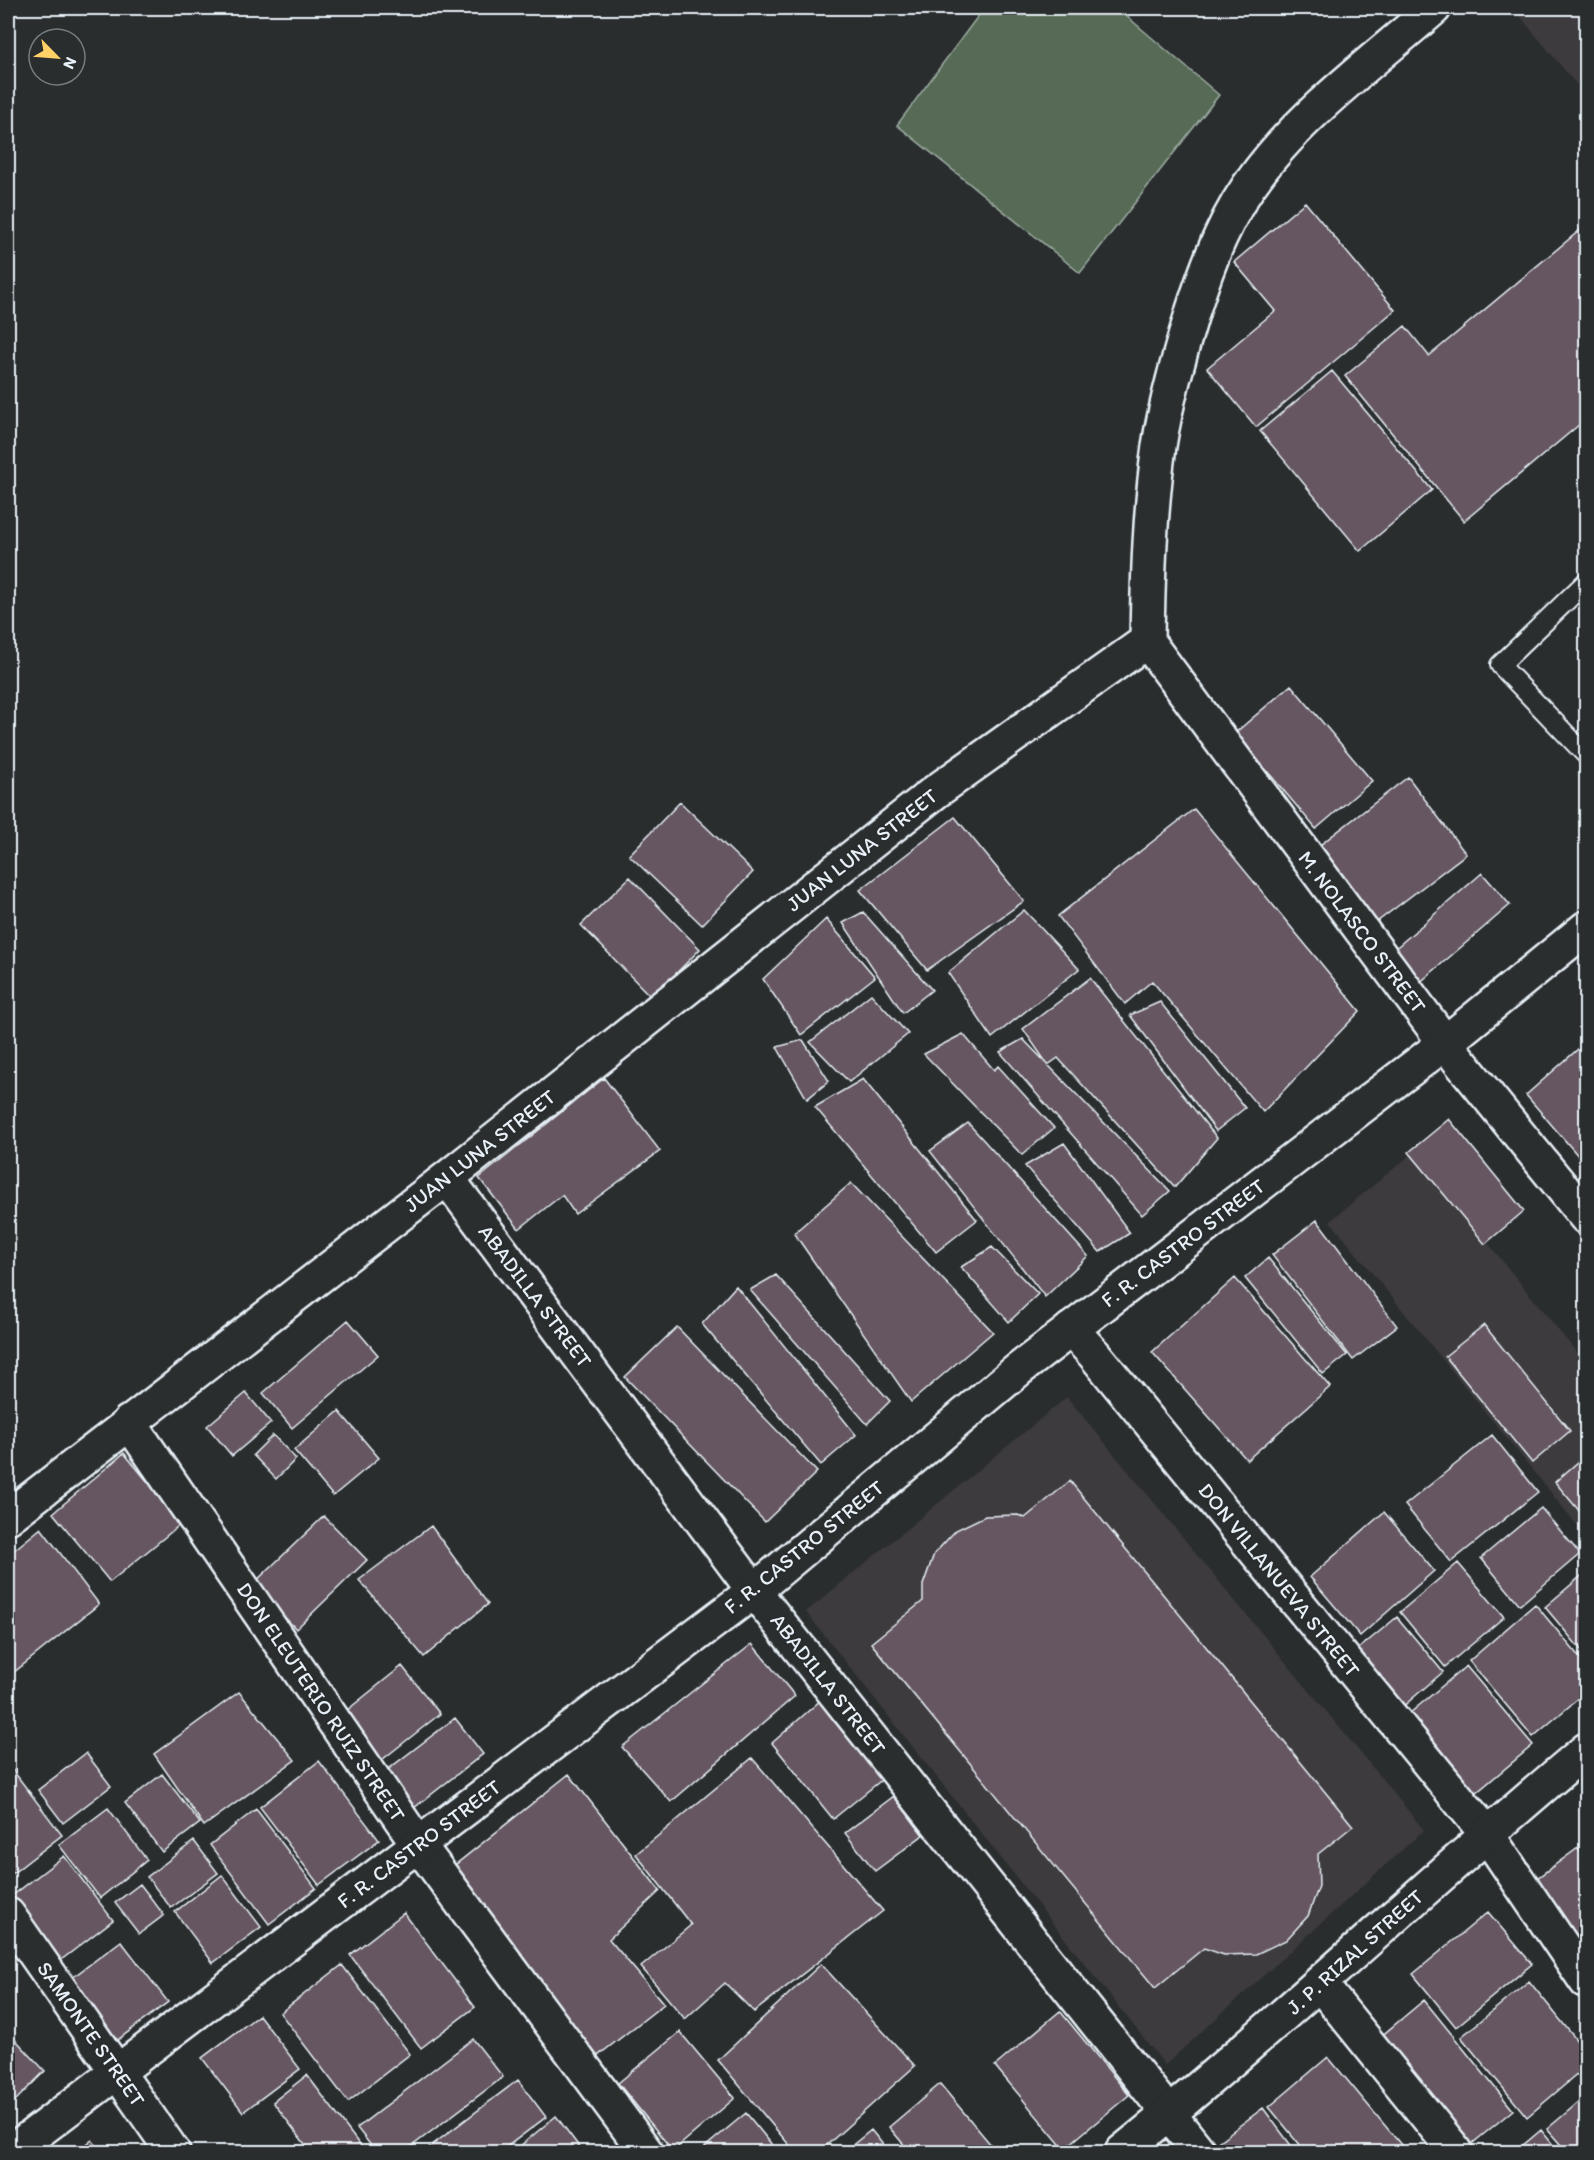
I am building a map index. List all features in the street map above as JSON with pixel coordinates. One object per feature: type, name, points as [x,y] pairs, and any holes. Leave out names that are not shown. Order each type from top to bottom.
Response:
[{"type":"street","points":[[1147,641],[1149,554],[1159,445],[1182,348],[1205,272],[1231,212],[1259,171],[1287,138],[1434,8]]},
{"type":"street","name":"M. NOLASCO STREET","points":[[1147,641],[1445,1044],[1587,1217]]},
{"type":"street","name":"JUAN LUNA STREET","points":[[8,1517],[447,1178],[934,792],[1147,641]]},
{"type":"street","name":"F. R. CASTRO STREET","points":[[12,2152],[754,1591],[1018,1370],[1445,1044],[1587,928]]},
{"type":"street","name":"ABADILLA STREET","points":[[447,1178],[754,1591],[1199,2152]]},
{"type":"street","name":"DON VILLANUEVA STREET","points":[[1071,1329],[1094,1354],[1486,1833],[1587,1981]]},
{"type":"street","name":"DON ELEUTERIO RUIZ STREET","points":[[129,1422],[418,1844],[646,2152]]},
{"type":"street","name":"J. P. RIZAL STREET","points":[[1122,2152],[1170,2114],[1320,1984],[1486,1833],[1587,1750]]},
{"type":"street","name":"SAMONTE STREET","points":[[8,1915],[173,2152]]},
{"type":"street","points":[[1320,1984],[1456,2152]]},
{"type":"lane","points":[[1584,590],[1500,665],[1587,755]]},
{"type":"shaded area","points":[[1519,8],[1586,8],[1586,96],[1515,10]]},
{"type":"shaded area","points":[[1414,1152],[1586,1364],[1586,1536],[1330,1221]]},
{"type":"shaded area","points":[[1067,1397],[1424,1830],[1165,2065],[806,1612]]},
{"type":"green space","points":[[984,8],[1117,8],[1219,95],[1080,273],[897,125]]},
{"type":"building","points":[[1305,202],[1395,310],[1256,427],[1207,368],[1275,311],[1234,262]]},
{"type":"building","points":[[1586,225],[1586,419],[1464,521],[1345,376],[1405,326],[1429,356]]},
{"type":"building","points":[[1332,371],[1432,490],[1360,551],[1260,431]]},
{"type":"building","points":[[1291,685],[1372,781],[1316,829],[1235,733]]},
{"type":"building","points":[[1408,777],[1466,854],[1369,928],[1311,852]]},
{"type":"building","points":[[680,802],[753,872],[702,925],[629,855]]},
{"type":"building","points":[[1194,809],[1360,1011],[1263,1112],[1152,981],[1125,1004],[1058,916]]},
{"type":"building","points":[[955,817],[1024,901],[927,970],[860,890]]},
{"type":"building","points":[[1482,873],[1510,905],[1417,985],[1390,953]]},
{"type":"building","points":[[630,877],[700,949],[652,998],[581,925]]},
{"type":"building","points":[[1024,910],[1079,969],[992,1038],[948,973]]},
{"type":"building","points":[[863,912],[932,990],[903,1013],[843,923]]},
{"type":"building","points":[[826,919],[875,977],[801,1035],[763,979]]},
{"type":"building","points":[[1090,978],[1217,1138],[1175,1187],[1058,1058],[1048,1065],[1023,1029]]},
{"type":"building","points":[[871,994],[908,1034],[849,1082],[810,1042]]},
{"type":"building","points":[[1160,1002],[1245,1108],[1216,1131],[1130,1015]]},
{"type":"building","points":[[963,1034],[994,1070],[998,1066],[1054,1128],[1022,1155],[924,1054]]},
{"type":"building","points":[[1023,1039],[1170,1191],[1142,1215],[1000,1052]]},
{"type":"building","points":[[803,1040],[829,1081],[807,1099],[777,1047]]},
{"type":"building","points":[[1586,1042],[1586,1165],[1526,1095]]},
{"type":"building","points":[[604,1078],[660,1151],[575,1214],[562,1195],[519,1229],[479,1178]]},
{"type":"building","points":[[863,1079],[977,1220],[936,1252],[815,1107]]},
{"type":"building","points":[[1449,1119],[1524,1211],[1485,1244],[1409,1152]]},
{"type":"building","points":[[968,1123],[1088,1256],[1045,1297],[930,1151]]},
{"type":"building","points":[[1064,1143],[1130,1233],[1100,1252],[1025,1166]]},
{"type":"building","points":[[851,1183],[993,1332],[911,1402],[794,1233]]},
{"type":"building","points":[[1317,1220],[1397,1326],[1353,1360],[1272,1255]]},
{"type":"building","points":[[992,1247],[1038,1294],[1009,1322],[961,1267]]},
{"type":"building","points":[[1268,1258],[1347,1355],[1323,1374],[1245,1278]]},
{"type":"building","points":[[776,1275],[890,1401],[867,1424],[750,1290]]},
{"type":"building","points":[[1235,1278],[1330,1387],[1247,1460],[1152,1352]]},
{"type":"building","points":[[736,1286],[856,1435],[821,1465],[702,1324]]},
{"type":"building","points":[[348,1320],[378,1355],[292,1428],[263,1393]]},
{"type":"building","points":[[1484,1325],[1570,1431],[1532,1463],[1445,1356]]},
{"type":"building","points":[[677,1327],[817,1472],[765,1522],[625,1377]]},
{"type":"building","points":[[246,1393],[271,1423],[232,1456],[207,1426]]},
{"type":"building","points":[[339,1411],[379,1458],[333,1496],[294,1450]]},
{"type":"building","points":[[273,1435],[296,1459],[276,1479],[253,1455]]},
{"type":"building","points":[[1492,1435],[1538,1492],[1451,1562],[1405,1505]]},
{"type":"building","points":[[124,1453],[182,1523],[110,1582],[53,1513]]},
{"type":"building","points":[[1586,1455],[1586,1519],[1555,1482]]},
{"type":"building","points":[[1070,1481],[1353,1826],[1318,1854],[1319,1886],[1308,1916],[1286,1940],[1256,1954],[1224,1955],[1204,1948],[1155,1988],[871,1643],[923,1601],[923,1585],[934,1554],[956,1530],[985,1516],[1018,1515],[1025,1518]]},
{"type":"building","points":[[1541,1508],[1580,1554],[1520,1605],[1481,1558]]},
{"type":"building","points":[[1384,1512],[1434,1571],[1360,1636],[1310,1577]]},
{"type":"building","points":[[324,1516],[367,1560],[296,1629],[253,1584]]},
{"type":"building","points":[[431,1526],[488,1604],[424,1657],[359,1580]]},
{"type":"building","points":[[41,1528],[99,1604],[8,1677],[8,1555]]},
{"type":"building","points":[[1458,1563],[1504,1617],[1445,1667],[1400,1612]]},
{"type":"building","points":[[1586,1572],[1586,1656],[1545,1607]]},
{"type":"building","points":[[1535,1604],[1586,1665],[1586,1692],[1533,1737],[1469,1661]]},
{"type":"building","points":[[1397,1617],[1443,1672],[1392,1716],[1345,1660]]},
{"type":"building","points":[[752,1644],[795,1696],[671,1802],[622,1747]]},
{"type":"building","points":[[402,1666],[440,1714],[378,1763],[341,1715]]},
{"type":"building","points":[[1466,1666],[1533,1745],[1463,1804],[1397,1724]]},
{"type":"building","points":[[239,1692],[295,1760],[204,1826],[154,1754]]},
{"type":"building","points":[[822,1699],[884,1778],[833,1819],[772,1743]]},
{"type":"building","points":[[455,1718],[483,1754],[414,1808],[386,1771]]},
{"type":"building","points":[[86,1753],[111,1786],[63,1823],[38,1790]]},
{"type":"building","points":[[752,1758],[883,1911],[754,2012],[725,1983],[685,2019],[641,1967],[691,1925],[636,1854]]},
{"type":"building","points":[[319,1761],[379,1840],[319,1885],[260,1807]]},
{"type":"building","points":[[8,1764],[62,1835],[8,1877]]},
{"type":"building","points":[[162,1774],[200,1823],[162,1852],[125,1803]]},
{"type":"building","points":[[569,1774],[660,1891],[609,1939],[664,2004],[586,2065],[445,1873]]},
{"type":"building","points":[[894,1796],[923,1835],[875,1871],[845,1833]]},
{"type":"building","points":[[108,1808],[147,1860],[100,1898],[59,1845]]},
{"type":"building","points":[[256,1809],[316,1888],[269,1924],[210,1845]]},
{"type":"building","points":[[194,1841],[218,1873],[171,1908],[147,1877]]},
{"type":"building","points":[[1578,1848],[1586,1860],[1586,1962],[1529,1884]]},
{"type":"building","points":[[64,1856],[113,1920],[52,1967],[8,1899]]},
{"type":"building","points":[[222,1875],[261,1927],[213,1963],[175,1912]]},
{"type":"building","points":[[140,1884],[164,1915],[139,1934],[115,1903]]},
{"type":"building","points":[[1488,1912],[1532,1964],[1456,2027],[1413,1974]]},
{"type":"building","points":[[404,1913],[475,2007],[421,2048],[350,1955]]},
{"type":"building","points":[[121,1941],[168,2002],[107,2048],[60,1987]]},
{"type":"building","points":[[821,1964],[915,2066],[819,2152],[795,2152],[718,2060]]},
{"type":"building","points":[[342,1965],[410,2054],[348,2102],[280,2013]]},
{"type":"building","points":[[1529,1981],[1586,2052],[1586,2067],[1527,2117],[1461,2037]]},
{"type":"building","points":[[1424,2000],[1513,2110],[1462,2152],[1373,2043]]},
{"type":"building","points":[[1060,2011],[1129,2095],[1064,2149],[995,2066]]},
{"type":"building","points":[[259,2015],[300,2069],[243,2112],[202,2058]]},
{"type":"building","points":[[680,2032],[735,2098],[673,2151],[618,2083]]},
{"type":"building","points":[[13,2037],[45,2071],[12,2104],[8,2099],[8,2042]]},
{"type":"building","points":[[473,2039],[503,2077],[404,2152],[376,2152],[357,2128]]},
{"type":"building","points":[[1328,2057],[1407,2152],[1306,2152],[1269,2107]]},
{"type":"building","points":[[307,2075],[365,2152],[311,2152],[273,2102]]},
{"type":"building","points":[[518,2080],[546,2117],[500,2152],[423,2152]]},
{"type":"building","points":[[940,2084],[997,2152],[910,2152],[889,2127]]},
{"type":"building","points":[[1586,2096],[1586,2152],[1567,2152],[1547,2129]]},
{"type":"building","points":[[1263,2108],[1296,2152],[1206,2151]]},
{"type":"building","points":[[746,2113],[778,2152],[699,2152]]},
{"type":"building","points":[[556,2116],[583,2152],[513,2152]]},
{"type":"building","points":[[871,2130],[889,2152],[844,2152]]},
{"type":"building","points":[[1541,2130],[1559,2152],[1515,2152]]},
{"type":"building","points":[[92,2140],[102,2152],[76,2152]]}]
